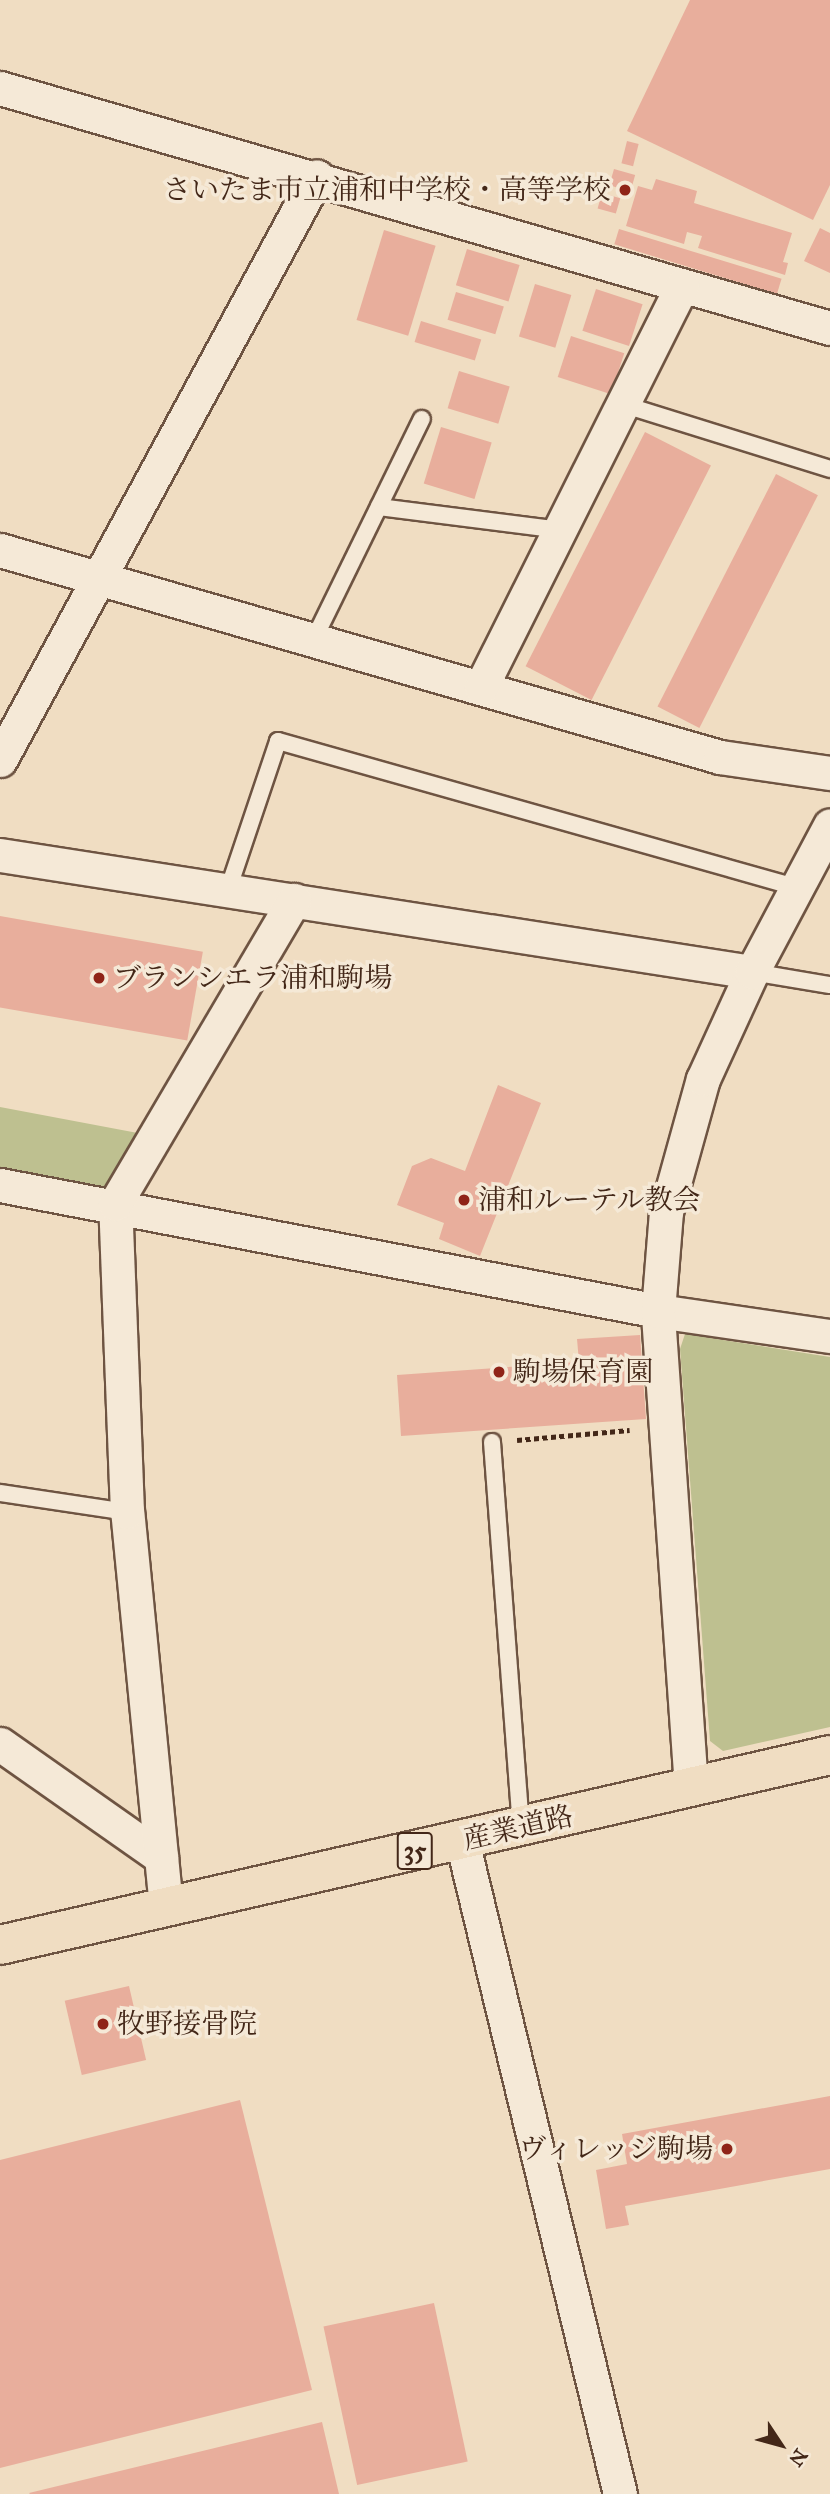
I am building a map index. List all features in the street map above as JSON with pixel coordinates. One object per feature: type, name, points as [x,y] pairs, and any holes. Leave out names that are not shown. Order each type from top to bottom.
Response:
[{"type":"main road","name":"産業道路","points":[[0,1945],[830,1755]]},
{"type":"street","points":[[0,88],[317,176],[830,328]]},
{"type":"street","points":[[0,760],[317,176]]},
{"type":"street","points":[[481,687],[625,405],[682,285]]},
{"type":"street","points":[[0,550],[720,757],[830,773]]},
{"type":"street","points":[[691,1787],[658,1311],[666,1212],[688,1120],[752,972],[799,888],[830,825]]},
{"type":"street","points":[[0,855],[752,972]]},
{"type":"street","points":[[166,1907],[127,1512],[116,1204],[294,900]]},
{"type":"street","points":[[0,1185],[116,1204],[658,1311],[830,1336]]},
{"type":"street","points":[[0,1744],[162,1857]]},
{"type":"street","points":[[462,1841],[620,2494]]},
{"type":"lane","points":[[625,405],[830,468]]},
{"type":"lane","points":[[314,639],[422,419]]},
{"type":"lane","points":[[379,507],[561,530]]},
{"type":"lane","points":[[228,890],[278,741],[799,888]]},
{"type":"lane","points":[[752,972],[830,985]]},
{"type":"lane","points":[[492,1442],[522,1827]]},
{"type":"lane","points":[[0,1493],[127,1512]]},
{"type":"path","points":[[492,1442],[666,1427]]},
{"type":"green space","points":[[0,1107],[143,1134],[112,1186],[97,1191],[0,1176]]},
{"type":"green space","points":[[685,1334],[830,1357],[830,1727],[723,1751],[710,1741],[680,1349]]},
{"type":"building","points":[[690,0],[830,0],[830,185],[813,220],[627,131]]},
{"type":"building","points":[[627,141],[639,144],[633,166],[621,163]]},
{"type":"building","points":[[614,169],[635,175],[630,191],[609,185]]},
{"type":"building","points":[[656,179],[697,191],[694,203],[792,233],[783,262],[788,263],[785,275],[698,248],[702,236],[687,232],[684,244],[626,226],[638,186],[652,190]]},
{"type":"building","points":[[602,193],[620,198],[616,214],[598,208]]},
{"type":"building","points":[[820,228],[830,233],[830,273],[804,261]]},
{"type":"building","points":[[619,229],[782,279],[777,294],[614,244]]},
{"type":"building","points":[[384,230],[436,246],[408,336],[357,320]]},
{"type":"building","points":[[467,249],[520,265],[508,301],[456,285]]},
{"type":"building","points":[[535,284],[571,295],[555,348],[519,337]]},
{"type":"building","points":[[596,289],[643,304],[629,346],[582,331]]},
{"type":"building","points":[[456,292],[504,307],[495,334],[448,320]]},
{"type":"building","points":[[421,321],[481,339],[475,360],[415,342]]},
{"type":"building","points":[[571,336],[624,353],[611,394],[558,377]]},
{"type":"building","points":[[459,371],[510,386],[498,424],[448,408]]},
{"type":"building","points":[[441,427],[492,442],[474,499],[424,483]]},
{"type":"building","points":[[645,432],[711,466],[592,700],[526,666]]},
{"type":"building","points":[[776,474],[818,495],[699,728],[658,707]]},
{"type":"building","name":"ブランシエラ浦和駒場","points":[[0,916],[203,952],[187,1040],[0,1007]]},
{"type":"building","points":[[498,1085],[541,1103],[480,1256],[439,1239],[444,1223],[397,1205],[412,1166],[431,1158],[465,1171]]},
{"type":"building","points":[[640,1335],[646,1419],[401,1436],[397,1375],[579,1362],[577,1339]]},
{"type":"building","points":[[129,1986],[146,2060],[82,2075],[65,2001]]},
{"type":"building","name":"ヴィレッジ駒場","points":[[830,2096],[830,2169],[625,2206],[629,2225],[606,2229],[596,2170],[627,2164],[622,2134]]},
{"type":"building","points":[[240,2100],[312,2390],[0,2468],[0,2160]]},
{"type":"building","points":[[434,2303],[468,2461],[357,2485],[323,2326]]},
{"type":"building","points":[[322,2422],[339,2494],[29,2493]]},
{"type":"place","name":"さいたま市立浦和中学校・高等学校","points":[[625,190]]},
{"type":"place","name":"ブランシエラ浦和駒場","points":[[99,978]]},
{"type":"place","name":"浦和ルーテル教会","points":[[464,1200]]},
{"type":"place","name":"駒場保育園","points":[[499,1372]]},
{"type":"place","name":"牧野接骨院","points":[[103,2024]]},
{"type":"place","name":"ヴィレッジ駒場","points":[[727,2149]]}]
